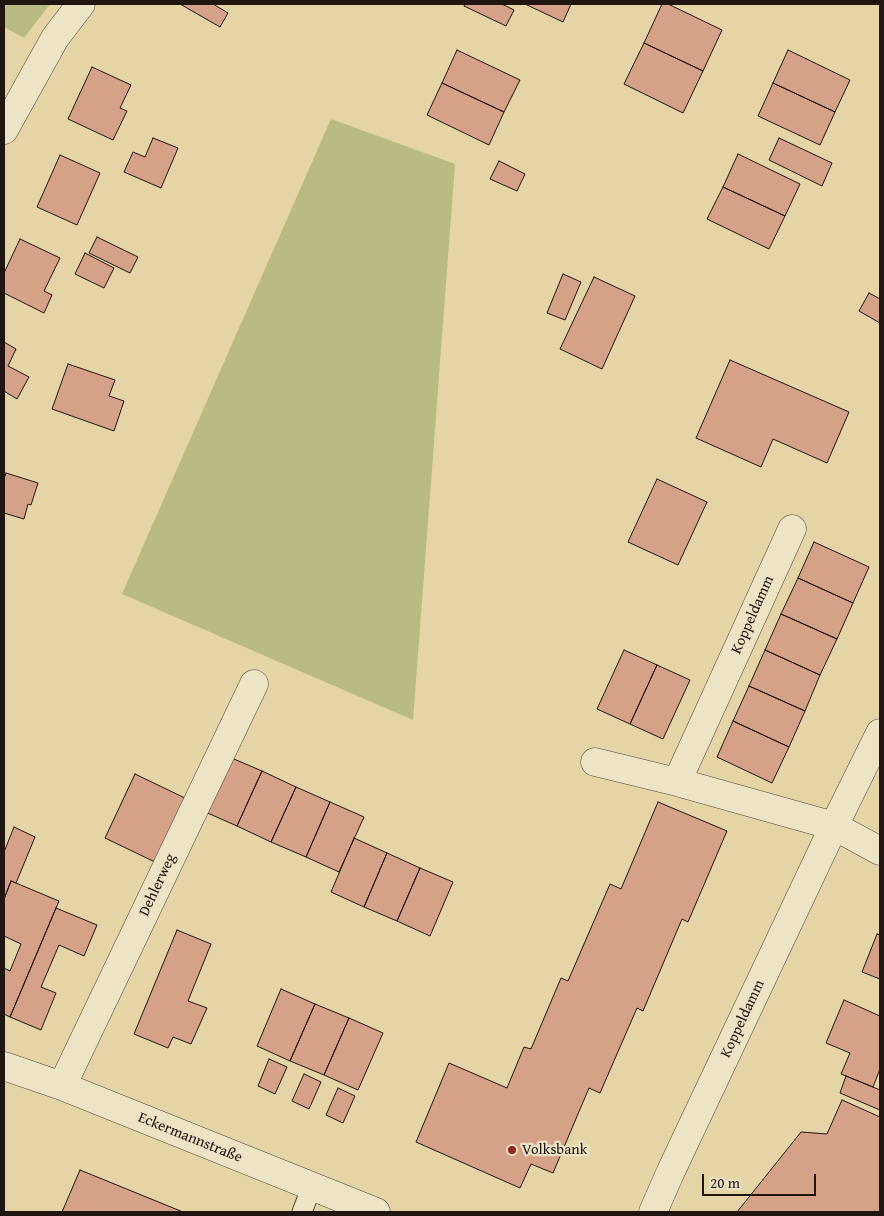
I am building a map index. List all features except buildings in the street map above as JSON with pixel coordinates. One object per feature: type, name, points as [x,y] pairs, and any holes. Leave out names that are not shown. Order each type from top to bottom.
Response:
[{"type":"street","points":[[4,130],[56,38],[82,4]]},
{"type":"street","name":"Koppeldamm","points":[[677,782],[792,529]]},
{"type":"street","name":"Dehlerweg","points":[[62,1086],[254,684]]},
{"type":"street","name":"Koppeldamm","points":[[653,1212],[834,826],[880,733]]},
{"type":"street","points":[[595,762],[677,782],[834,826],[880,851]]},
{"type":"street","name":"Eckermannstraße","points":[[4,1066],[62,1086],[376,1212]]},
{"type":"lane","points":[[302,1212],[312,1186]]},
{"type":"green space","points":[[4,4],[50,4],[24,38],[4,27]]},
{"type":"green space","points":[[331,119],[455,164],[413,720],[122,594]]},
{"type":"place","name":"Volksbank","points":[[512,1150]]}]
